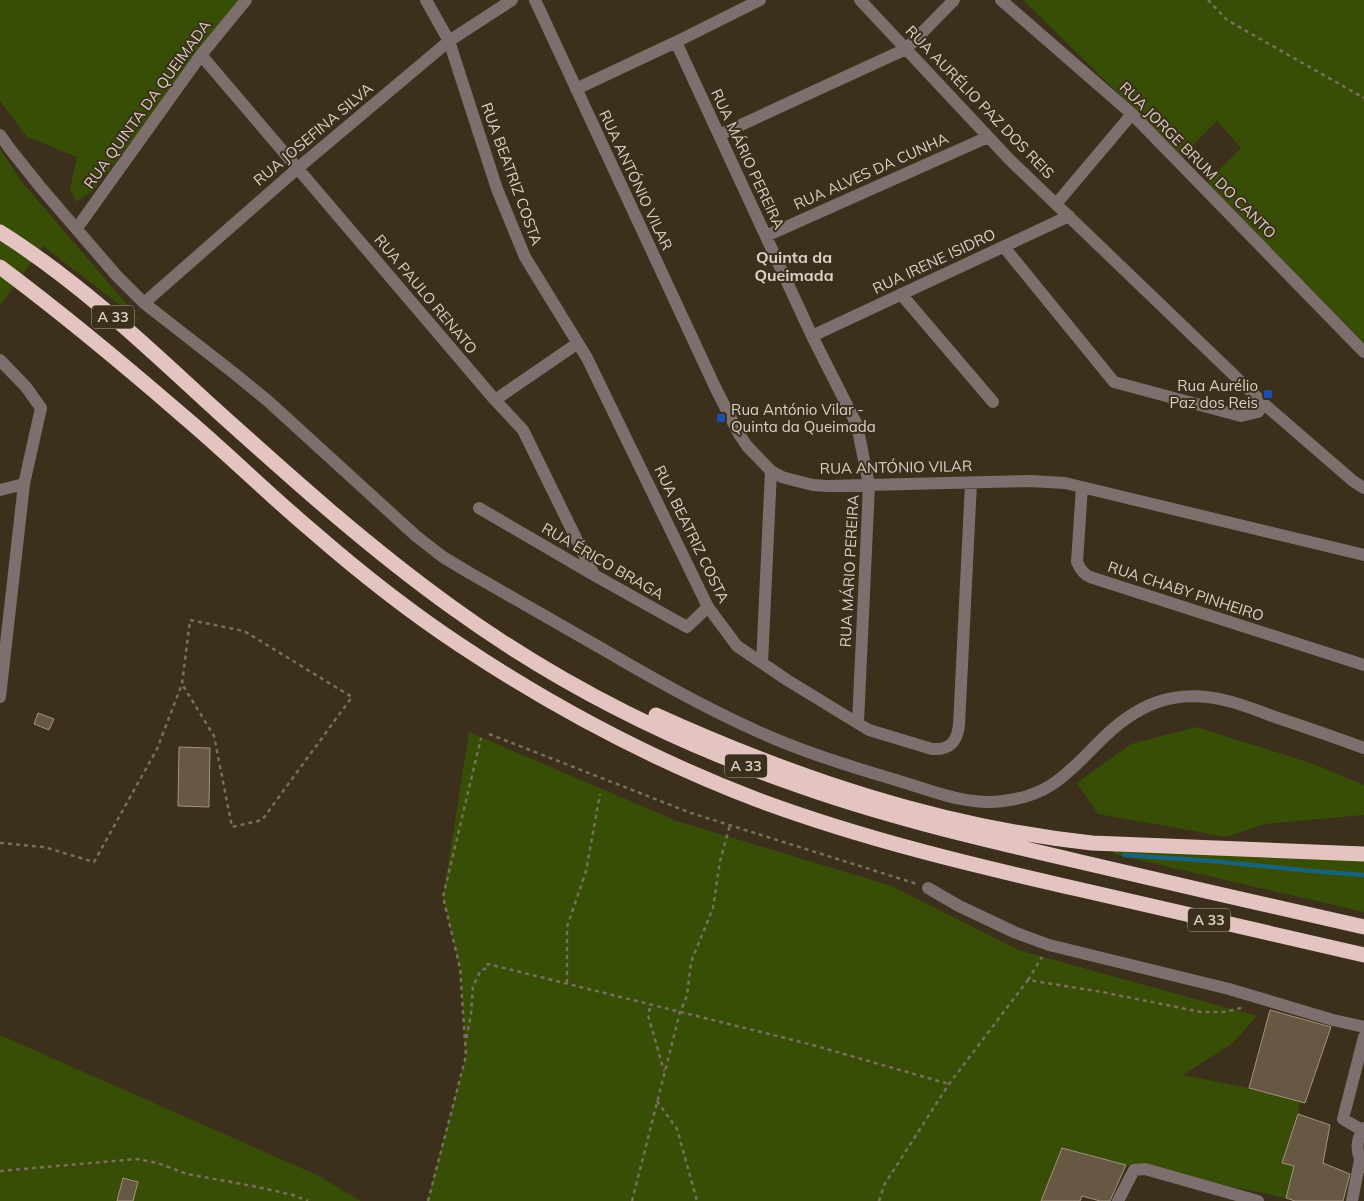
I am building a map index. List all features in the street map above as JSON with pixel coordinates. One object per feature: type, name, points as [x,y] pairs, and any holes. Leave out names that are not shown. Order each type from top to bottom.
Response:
[{"type":"highway","name":"A 33","points":[[0,232],[29,250],[135,336],[288,474],[373,547],[456,610],[528,657],[630,714],[732,761],[831,797],[896,817],[980,839],[1364,927]]},
{"type":"highway","name":"A 33","points":[[0,267],[48,304],[183,416],[309,528],[400,602],[457,643],[557,705],[652,754],[758,800],[812,819],[904,847],[1054,884],[1364,955]]},
{"type":"highway","points":[[496,636],[633,705],[710,740],[831,786],[950,820],[1050,839],[1092,843],[1364,854]]},
{"type":"highway","points":[[1054,884],[1262,941],[1364,964]]},
{"type":"street","name":"RUA QUINTA DA QUEIMADA","points":[[77,228],[201,56],[246,0]]},
{"type":"street","name":"RUA BEATRIZ COSTA","points":[[426,0],[448,41],[497,189],[525,258],[587,358],[708,606],[737,646],[787,680],[869,730],[932,749],[941,750],[949,746],[955,741],[959,725],[971,483]]},
{"type":"street","name":"RUA JOSEFINA SILVA","points":[[144,303],[298,168],[448,41],[512,0]]},
{"type":"street","name":"RUA ANTÓNIO VILAR","points":[[535,0],[716,389],[747,446],[771,471],[782,477],[813,485],[1065,483],[1364,554]]},
{"type":"street","points":[[576,90],[760,0]]},
{"type":"street","name":"RUA AURÉLIO PAZ DOS REIS","points":[[860,0],[1010,160],[1264,404],[1353,481],[1364,488]]},
{"type":"street","points":[[719,135],[906,49],[954,0]]},
{"type":"street","name":"RUA JORGE BRUM DO CANTO","points":[[1000,0],[1132,114],[1364,352]]},
{"type":"street","name":"RUA MÁRIO PEREIRA","points":[[676,42],[812,336],[857,425],[869,485],[858,723]]},
{"type":"street","name":"RUA PAULO RENATO","points":[[201,56],[495,400],[523,430],[594,575]]},
{"type":"street","points":[[1056,204],[1132,114]]},
{"type":"street","points":[[0,135],[42,189],[144,303],[268,402],[416,536],[476,577],[674,691],[748,727],[825,758],[962,800],[984,802],[1019,798],[1049,787],[1060,780],[1116,726],[1134,712],[1168,699],[1199,696],[1214,698],[1234,703],[1364,748]]},
{"type":"street","name":"RUA ALVES DA CUNHA","points":[[766,236],[988,137]]},
{"type":"street","name":"RUA IRENE ISIDRO","points":[[812,336],[1069,216]]},
{"type":"street","points":[[1004,246],[1114,382],[1241,416],[1258,412],[1264,404]]},
{"type":"street","points":[[901,294],[993,402]]},
{"type":"street","points":[[495,400],[578,343]]},
{"type":"street","points":[[0,360],[26,387],[41,408],[24,484],[0,697]]},
{"type":"street","points":[[762,663],[771,471]]},
{"type":"street","points":[[0,490],[24,484]]},
{"type":"street","name":"RUA CHABY PINHEIRO","points":[[1082,488],[1077,562],[1084,574],[1364,665]]},
{"type":"street","name":"RUA ÉRICO BRAGA","points":[[479,508],[687,627],[708,606]]},
{"type":"street","points":[[928,888],[959,906],[1014,932],[1049,945],[1229,989],[1364,1028]]},
{"type":"street","points":[[1352,1201],[1362,1164],[1357,1150],[1358,1140],[1363,1129],[1343,1119],[1364,1037]]},
{"type":"street","points":[[1118,1201],[1134,1170],[1145,1169],[1258,1201]]},
{"type":"street","points":[[1357,1201],[1364,1194]]},
{"type":"path","points":[[1208,0],[1227,20],[1364,98]]},
{"type":"path","points":[[0,843],[44,847],[94,862],[157,749],[182,684],[190,620],[244,631],[352,697],[262,820],[232,827],[214,736],[182,684]]},
{"type":"path","points":[[489,734],[690,813],[928,888]]},
{"type":"path","points":[[428,1201],[466,1056],[460,968],[442,897],[481,738]]},
{"type":"path","points":[[568,984],[567,927],[586,871],[600,794]]},
{"type":"path","points":[[632,1201],[680,1012],[687,996],[691,962],[713,908],[720,861],[730,825]]},
{"type":"path","points":[[879,1201],[884,1185],[949,1084],[1028,980],[1049,945]]},
{"type":"path","points":[[465,1046],[474,986],[481,970],[488,968],[488,964],[809,1044],[949,1084]]},
{"type":"path","points":[[1028,980],[1102,992],[1201,1012],[1224,1012],[1266,1000]]},
{"type":"path","points":[[650,1008],[648,1015],[664,1072]]},
{"type":"path","points":[[657,1101],[677,1129],[697,1201]]},
{"type":"path","points":[[0,1171],[137,1159],[158,1163],[187,1174],[253,1186],[308,1201]]},
{"type":"green space","points":[[0,0],[241,0],[93,191],[76,202],[70,188],[77,157],[27,137],[0,101]]},
{"type":"green space","points":[[1023,0],[1364,0],[1364,343],[1207,182],[1241,148],[1217,121],[1182,156]]},
{"type":"green space","points":[[0,149],[22,182],[142,322],[43,246],[0,306]]},
{"type":"green space","points":[[1196,727],[1314,764],[1364,785],[1364,815],[1265,824],[1227,837],[1098,814],[1077,783],[1131,744]]},
{"type":"green space","points":[[469,732],[677,821],[892,886],[1018,950],[1257,1016],[1233,1043],[1183,1075],[1249,1088],[1300,1102],[1282,1163],[1294,1166],[1286,1198],[1126,1165],[1063,1148],[1041,1201],[427,1201],[466,1056],[460,968],[443,897]]},
{"type":"green space","points":[[1114,851],[1364,860],[1364,912],[1113,854]]},
{"type":"green space","points":[[0,1035],[317,1175],[361,1201],[0,1201]]},
{"type":"building","points":[[38,713],[54,719],[49,730],[34,724]]},
{"type":"building","points":[[179,747],[210,748],[209,807],[178,806]]},
{"type":"building","points":[[1270,1010],[1331,1027],[1305,1103],[1249,1088]]},
{"type":"building","points":[[1298,1114],[1330,1125],[1323,1163],[1350,1174],[1343,1201],[1295,1201],[1286,1198],[1294,1166],[1282,1163]]},
{"type":"building","points":[[1062,1148],[1126,1165],[1110,1201],[1100,1201],[1082,1196],[1080,1201],[1041,1201]]},
{"type":"building","points":[[123,1178],[138,1182],[133,1201],[117,1201]]},
{"type":"waterway","points":[[1124,855],[1364,875]]},
{"type":"place","name":"Rua Aurélio Paz dos Reis","points":[[1268,394]]},
{"type":"place","name":"Rua António Vilar - Quinta da Queimada","points":[[721,418]]},
{"type":"district","name":"Quinta da Queimada","points":[[794,266]]}]
